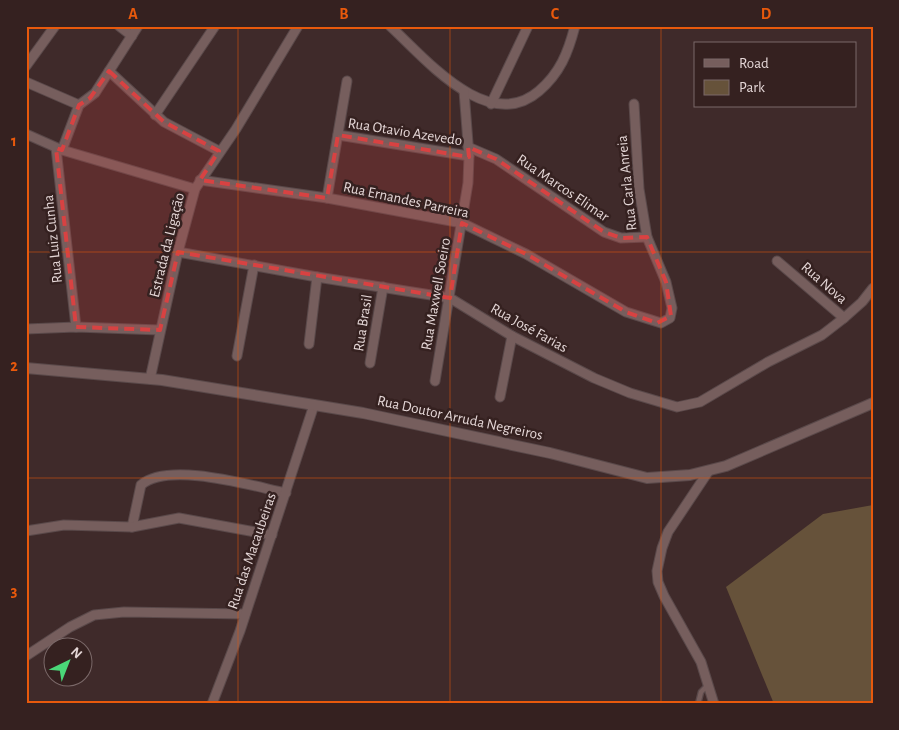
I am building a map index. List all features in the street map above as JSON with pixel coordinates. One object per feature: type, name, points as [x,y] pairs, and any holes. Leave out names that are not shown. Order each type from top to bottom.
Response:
[{"type":"street","points":[[26,66],[55,26]]},
{"type":"street","points":[[119,26],[132,36]]},
{"type":"street","name":"Rua Luiz Cunha","points":[[76,327],[59,149],[79,105],[90,98],[138,26]]},
{"type":"street","points":[[155,115],[215,26]]},
{"type":"street","name":"Estrada da Ligação","points":[[150,379],[178,252],[195,189],[244,116],[298,26]]},
{"type":"street","points":[[390,26],[464,91],[491,104],[507,105],[532,97],[546,85],[561,67],[570,49],[575,26]]},
{"type":"street","points":[[491,104],[528,26]]},
{"type":"street","points":[[109,71],[155,115],[219,151]]},
{"type":"street","points":[[327,198],[346,81]]},
{"type":"street","points":[[26,82],[79,105]]},
{"type":"street","name":"Rua Maxwell Soeiro","points":[[435,381],[468,183],[469,152],[464,91]]},
{"type":"street","name":"Rua Carla Anreia","points":[[634,104],[639,189],[647,237],[666,282],[672,308],[671,316]]},
{"type":"street","points":[[26,134],[59,149],[195,189]]},
{"type":"street","name":"Rua Otavio Azevedo","points":[[338,135],[469,152]]},
{"type":"street","name":"Rua Marcos Elimar","points":[[469,152],[496,159],[604,232],[621,238],[647,237]]},
{"type":"street","name":"Rua Ernandes Parreira","points":[[200,180],[327,198],[462,223],[518,250],[626,312],[657,323],[665,322],[671,316]]},
{"type":"street","name":"Rua José Farias","points":[[178,252],[450,298],[512,336],[594,378],[639,396],[677,407],[700,402],[761,366],[822,335],[844,318]]},
{"type":"street","name":"Rua Nova","points":[[777,261],[844,318],[871,295]]},
{"type":"street","points":[[238,356],[254,265]]},
{"type":"street","points":[[309,344],[317,277]]},
{"type":"street","name":"Rua Brasil","points":[[370,363],[383,287]]},
{"type":"street","points":[[26,329],[76,327],[160,330]]},
{"type":"street","points":[[500,397],[512,336]]},
{"type":"street","name":"Rua Doutor Arruda Negreiros","points":[[26,368],[150,379],[314,405],[521,446],[648,478],[674,478],[708,472],[873,403]]},
{"type":"street","name":"Rua das Macaubeiras","points":[[212,704],[272,535],[314,405]]},
{"type":"street","points":[[708,472],[668,532],[657,571],[658,582],[664,596],[701,662],[714,704]]},
{"type":"street","points":[[132,528],[141,485],[146,480],[195,474],[286,493]]},
{"type":"street","points":[[26,531],[64,525],[132,528],[173,518],[186,518],[272,535]]},
{"type":"street","points":[[26,656],[70,627],[94,615],[124,612],[245,614]]},
{"type":"lane","points":[[698,704],[701,692],[709,684]]},
{"type":"highlighted area","points":[[109,71],[164,122],[219,151],[200,180],[327,198],[338,135],[469,157],[468,147],[496,159],[604,232],[621,238],[647,237],[666,282],[671,316],[657,323],[626,312],[526,254],[462,223],[450,298],[178,252],[160,330],[76,327],[56,148],[62,150],[79,105],[90,98]]},
{"type":"green space","points":[[873,505],[873,704],[774,704],[726,587],[823,514]]}]
